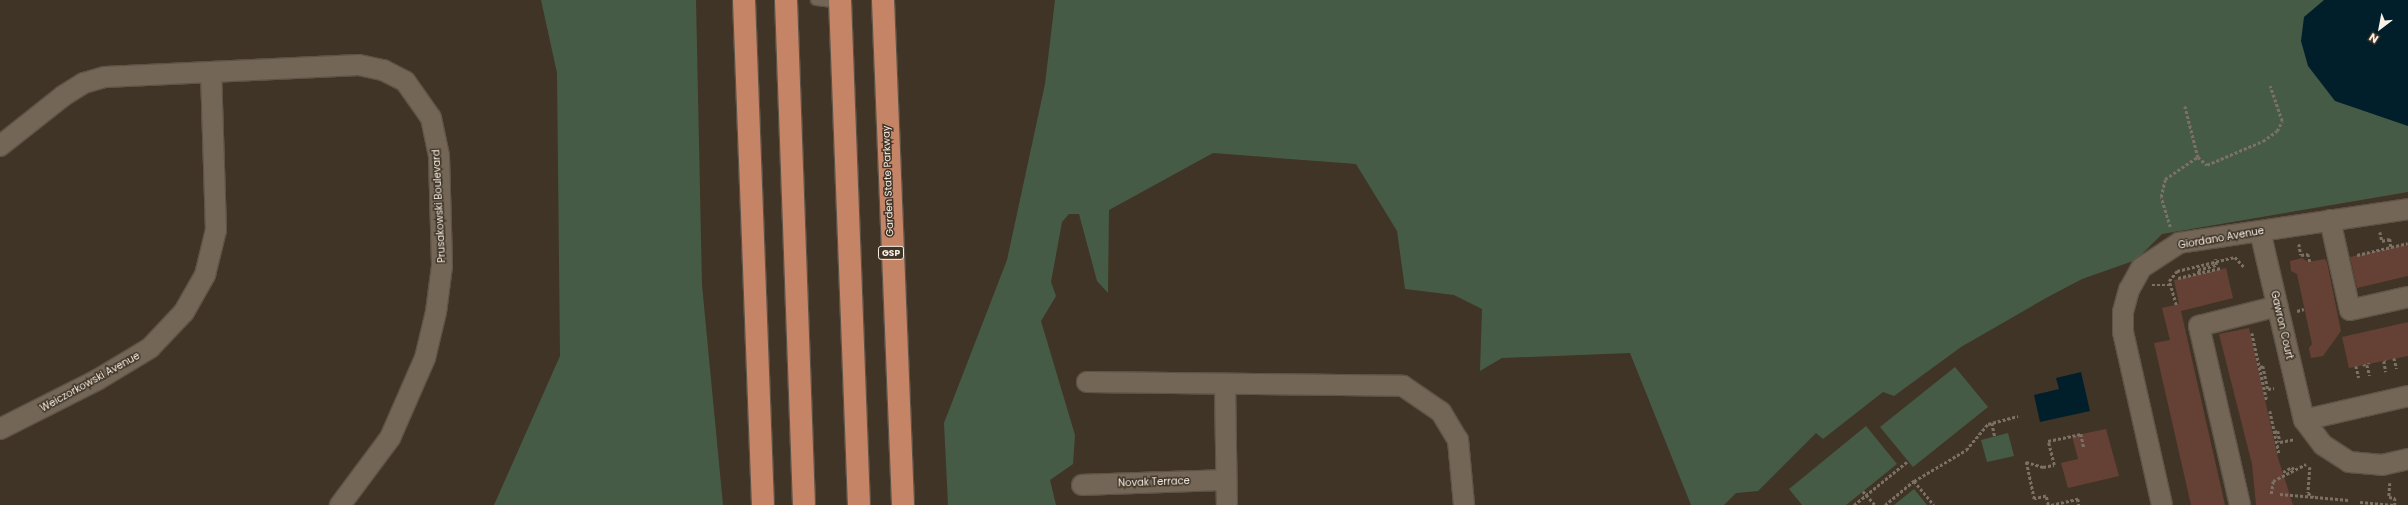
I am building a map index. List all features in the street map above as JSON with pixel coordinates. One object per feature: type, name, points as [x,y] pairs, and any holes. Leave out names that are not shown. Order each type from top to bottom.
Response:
[{"type":"highway","points":[[744,0],[763,505]]},
{"type":"highway","points":[[786,0],[804,505]]},
{"type":"highway","name":"Garden State Parkway","points":[[883,0],[903,505]]},
{"type":"highway","points":[[840,2],[859,505]]},
{"type":"street","name":"Prusakowski Boulevard","points":[[0,146],[84,83],[105,77],[359,65],[382,70],[405,81],[431,118],[439,156],[442,266],[428,342],[409,399],[390,438],[340,505]]},
{"type":"street","name":"Weiczorkowski Avenue","points":[[0,429],[98,380],[150,348],[184,312],[206,275],[216,230],[211,72]]},
{"type":"street","name":"Giordano Avenue","points":[[2162,505],[2123,332],[2123,312],[2129,290],[2141,268],[2175,246],[2260,231],[2408,209]]},
{"type":"street","points":[[2330,220],[2350,310],[2408,297]]},
{"type":"street","name":"Gawron Court","points":[[2260,231],[2304,420],[2323,445],[2349,462],[2382,465],[2408,459]]},
{"type":"street","points":[[2240,505],[2198,326],[2278,306]]},
{"type":"street","points":[[1087,382],[1403,386],[1441,412],[1458,440],[1464,505]]},
{"type":"street","points":[[1225,384],[1227,505]]},
{"type":"street","points":[[2304,420],[2408,396]]},
{"type":"street","name":"Novak Terrace","points":[[1082,484],[1226,480]]},
{"type":"lane","points":[[816,0],[840,2]]},
{"type":"path","points":[[2186,106],[2198,157],[2207,165],[2263,141],[2277,131],[2282,122],[2270,86]]},
{"type":"path","points":[[2175,246],[2161,197],[2165,179],[2198,157]]},
{"type":"path","points":[[2379,225],[2382,241],[2390,239],[2393,247]]},
{"type":"path","points":[[2297,238],[2301,255],[2308,254],[2310,262]]},
{"type":"path","points":[[2356,255],[2408,243]]},
{"type":"path","points":[[2176,304],[2170,284],[2171,276],[2177,271],[2215,259],[2235,257],[2244,267]]},
{"type":"path","points":[[2199,273],[2198,270],[2216,265],[2215,259]]},
{"type":"path","points":[[2179,278],[2218,269]]},
{"type":"path","points":[[2146,286],[2170,284]]},
{"type":"path","points":[[2252,335],[2266,399]]},
{"type":"path","points":[[2394,358],[2397,369]]},
{"type":"path","points":[[2384,361],[2386,372]]},
{"type":"path","points":[[2367,365],[2370,376]]},
{"type":"path","points":[[2260,367],[2263,366],[2268,389],[2274,388]]},
{"type":"path","points":[[2356,366],[2359,378]]},
{"type":"path","points":[[2270,414],[2278,451]]},
{"type":"path","points":[[1886,505],[1914,480],[1953,460],[1992,423],[2018,416]]},
{"type":"path","points":[[1992,423],[1995,437]]},
{"type":"path","points":[[2274,432],[2278,431],[2280,442],[2295,439]]},
{"type":"path","points":[[2048,505],[2046,496],[2034,499],[2026,462],[2043,467],[2054,466],[2048,441],[2081,434],[2084,448]]},
{"type":"path","points":[[1854,505],[1908,461]]},
{"type":"path","points":[[2272,494],[2273,482],[2306,464]]},
{"type":"path","points":[[2283,472],[2292,467],[2295,471]]},
{"type":"path","points":[[2310,467],[2308,493],[2314,494],[2314,497]]},
{"type":"path","points":[[1914,480],[1934,505]]},
{"type":"path","points":[[2361,502],[2394,505],[2395,498],[2389,497],[2390,480]]},
{"type":"path","points":[[1863,491],[1875,505]]},
{"type":"path","points":[[2281,494],[2347,500]]},
{"type":"path","points":[[2051,505],[2078,499],[2079,505]]},
{"type":"green space","points":[[541,0],[696,0],[702,285],[723,505],[494,505],[560,356],[557,73]]},
{"type":"green space","points":[[1055,0],[2408,0],[2408,192],[2162,234],[2136,260],[2082,279],[2046,298],[1961,347],[1894,396],[1883,392],[1823,439],[1816,433],[1758,491],[1736,493],[1724,505],[1691,505],[1630,353],[1502,358],[1480,371],[1482,309],[1454,295],[1405,289],[1397,231],[1356,164],[1213,153],[1109,210],[1108,293],[1097,281],[1079,214],[1069,214],[1062,222],[1051,282],[1056,296],[1041,321],[1075,435],[1073,464],[1050,480],[1056,505],[948,505],[944,423],[1007,260],[1045,84]]},
{"type":"green space","points":[[1955,367],[1988,407],[1913,467],[1880,427]]},
{"type":"green space","points":[[1866,426],[1897,464],[1846,505],[1802,505],[1789,489]]},
{"type":"green space","points":[[2008,433],[2014,456],[1987,462],[1981,440]]},
{"type":"green space","points":[[1914,489],[1927,505],[1894,505]]},
{"type":"water","points":[[2324,0],[2408,0],[2408,126],[2335,101],[2308,66],[2301,41],[2304,17]]},
{"type":"water","points":[[2081,372],[2090,411],[2040,422],[2034,395],[2059,389],[2056,378]]},
{"type":"building","points":[[2408,244],[2408,276],[2357,288],[2350,257]]},
{"type":"building","points":[[2302,258],[2308,262],[2325,259],[2327,262],[2341,331],[2323,356],[2311,358],[2309,348],[2312,344],[2297,274],[2291,271],[2290,261]]},
{"type":"building","points":[[2226,268],[2233,298],[2181,311],[2225,505],[2191,505],[2154,343],[2170,340],[2162,308],[2179,304],[2174,280]]},
{"type":"building","points":[[2408,322],[2408,356],[2349,368],[2342,337]]},
{"type":"building","points":[[2249,328],[2278,458],[2293,505],[2256,505],[2252,464],[2219,334]]},
{"type":"building","points":[[2106,429],[2119,476],[2068,488],[2061,463],[2078,459],[2072,436]]}]
